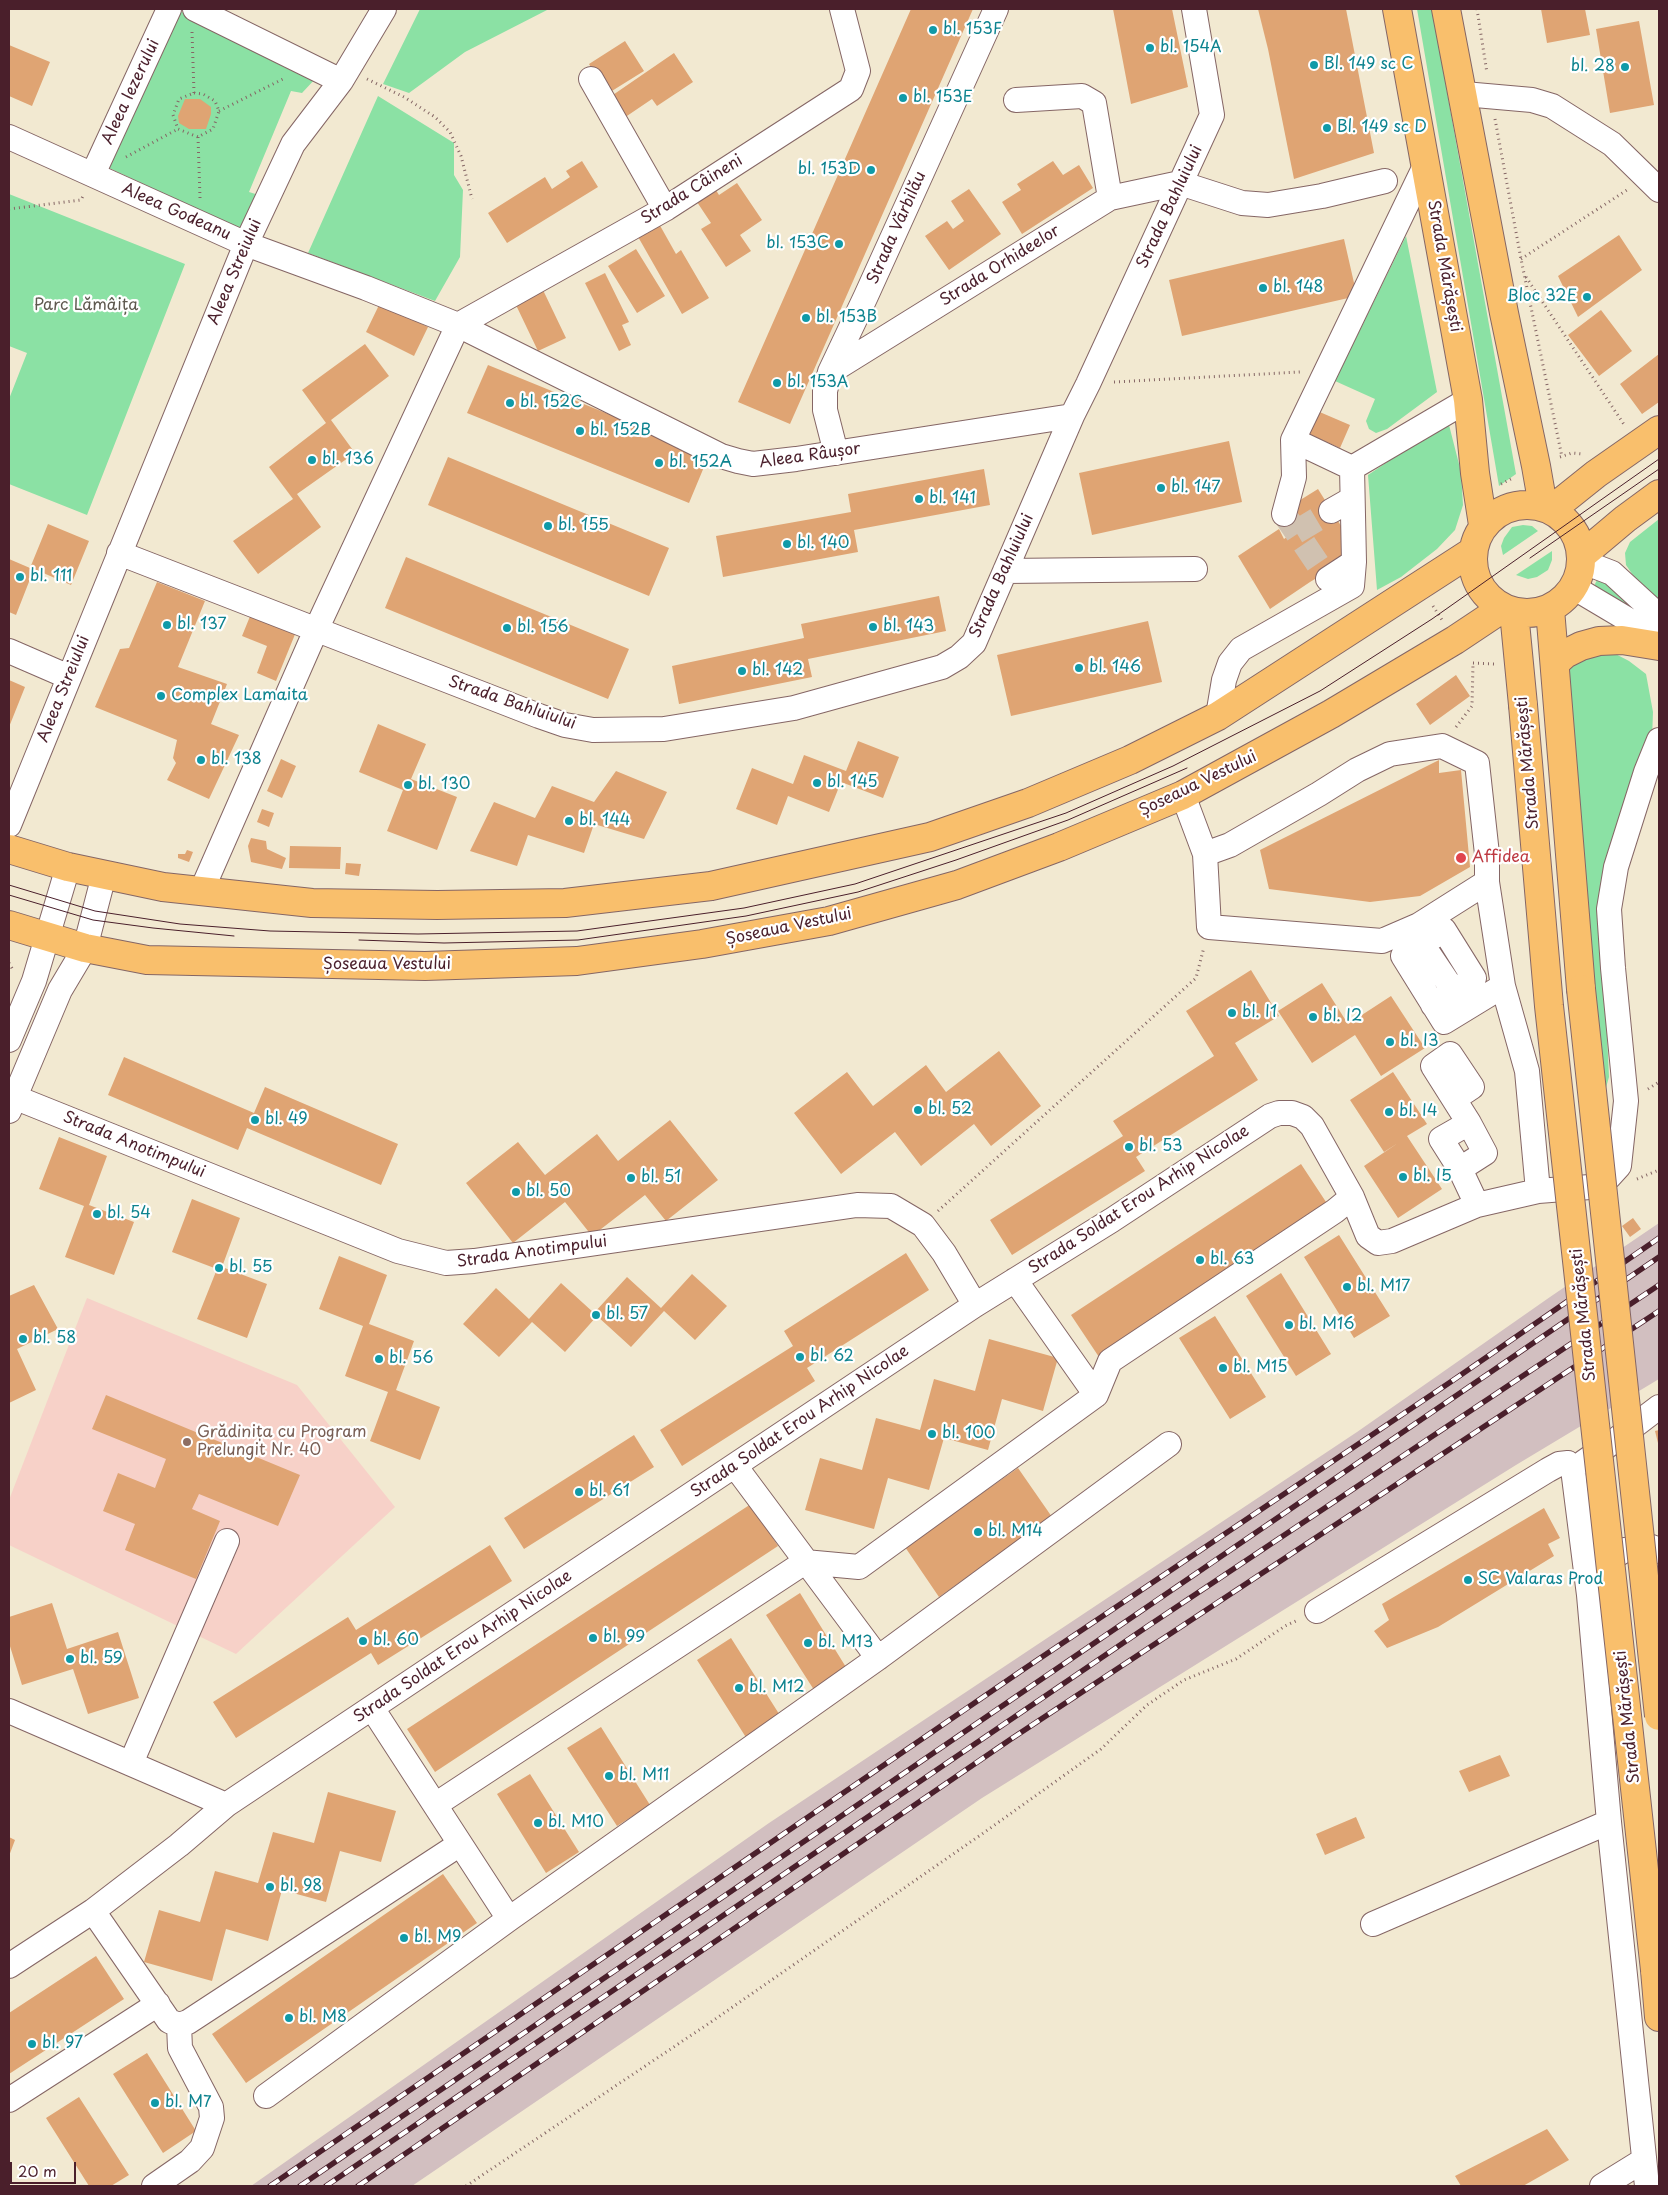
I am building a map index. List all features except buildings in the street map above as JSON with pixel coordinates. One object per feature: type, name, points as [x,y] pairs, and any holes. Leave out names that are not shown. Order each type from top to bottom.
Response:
[{"type":"main road","name":"Strada Mărășești","points":[[1398,9],[1468,400],[1478,497],[1483,525]]},
{"type":"main road","points":[[1446,9],[1464,94],[1504,313],[1536,466],[1547,508]]},
{"type":"main road","points":[[1547,508],[1649,438]]},
{"type":"main road","points":[[1581,558],[1625,519],[1659,494]]},
{"type":"main road","points":[[1527,504],[1547,508],[1560,515],[1573,529],[1581,558],[1580,570],[1573,587],[1566,596],[1550,608],[1532,613],[1508,610],[1491,600],[1479,585],[1472,565],[1472,551],[1476,537],[1483,525],[1495,514],[1510,506],[1527,504]]},
{"type":"main road","points":[[9,849],[68,867],[104,875],[201,892],[312,903],[565,903],[711,886],[930,837],[1028,803],[1121,764],[1218,716],[1472,551]]},
{"type":"main road","name":"Strada Mărășești","points":[[1550,608],[1582,989],[1659,1716]]},
{"type":"main road","name":"Strada Mărășești","points":[[1508,610],[1523,705],[1549,1006],[1659,2017]]},
{"type":"main road","name":"Șoseaua Vestului","points":[[9,926],[85,948],[147,960],[425,966],[577,961],[702,944],[829,921],[957,885],[1059,847],[1183,795],[1331,714],[1508,610]]},
{"type":"main road","points":[[1555,662],[1565,654],[1581,646],[1598,641],[1622,640],[1659,645]]},
{"type":"street","name":"Aleea Iezerului","points":[[93,174],[169,9]]},
{"type":"street","name":"Aleea Streiului","points":[[9,823],[246,244],[294,144],[344,76],[384,9]]},
{"type":"street","name":"Strada Câineni","points":[[458,325],[665,209],[851,89],[858,71],[842,9]]},
{"type":"street","name":"Strada Vărbilău","points":[[836,453],[825,410],[825,391],[830,372],[996,9]]},
{"type":"street","name":"Strada Bahluiului","points":[[316,630],[565,725],[593,730],[664,729],[794,708],[942,667],[959,657],[974,643],[1072,416],[1212,114],[1194,9]]},
{"type":"street","points":[[193,18],[308,66],[344,76]]},
{"type":"street","points":[[591,79],[665,209]]},
{"type":"street","points":[[1464,94],[1532,100],[1552,106],[1612,144],[1653,184]]},
{"type":"street","points":[[1016,100],[1082,96],[1094,103],[1102,141],[1110,198]]},
{"type":"street","name":"Aleea Godeanu","points":[[9,136],[246,244],[366,288],[458,325]]},
{"type":"street","points":[[1284,514],[1294,477],[1293,440],[1426,164]]},
{"type":"street","points":[[1180,183],[1242,203],[1268,205],[1322,196],[1385,181]]},
{"type":"street","name":"Strada Orhideelor","points":[[830,372],[1110,198],[1180,183]]},
{"type":"street","points":[[201,892],[316,630],[458,325]]},
{"type":"street","name":"Aleea Râușor","points":[[458,325],[721,456],[753,464],[1072,416]]},
{"type":"street","points":[[1352,468],[1468,400]]},
{"type":"street","points":[[1293,440],[1352,468]]},
{"type":"street","points":[[1218,716],[1224,680],[1230,663],[1241,649],[1354,562],[1352,468]]},
{"type":"street","points":[[1331,511],[1352,499]]},
{"type":"street","points":[[119,553],[316,630]]},
{"type":"street","points":[[1581,558],[1612,573],[1659,616]]},
{"type":"street","points":[[1004,571],[1195,569]]},
{"type":"street","points":[[1573,587],[1642,628],[1659,645]]},
{"type":"street","points":[[9,651],[69,677]]},
{"type":"street","points":[[1469,1122],[1441,1139],[1460,1169],[1477,1205],[1538,1191],[1590,1187],[1609,1177],[1618,1166],[1626,1102],[1612,968],[1609,909],[1616,867],[1646,772],[1659,740]]},
{"type":"street","points":[[1206,854],[1230,845],[1357,770],[1390,754],[1442,746],[1477,763],[1487,854],[1487,882],[1503,986],[1527,1071],[1538,1191]]},
{"type":"street","points":[[1183,795],[1206,854],[1209,927],[1382,941],[1419,925],[1487,882]]},
{"type":"street","points":[[9,1040],[34,981],[68,867]]},
{"type":"street","points":[[11,1101],[60,990],[85,948],[104,875]]},
{"type":"street","points":[[1433,1005],[1453,990],[1422,944],[1403,956],[1433,1005],[1444,1022],[1503,986]]},
{"type":"street","points":[[1454,1099],[1469,1122],[1485,1153],[1460,1169]]},
{"type":"street","name":"Strada Anotimpului","points":[[11,1101],[398,1251],[446,1263],[484,1260],[858,1205],[890,1206],[923,1225],[944,1253],[975,1305]]},
{"type":"street","name":"Strada Soldat Erou Arhip Nicolae","points":[[9,1966],[94,1911],[180,1845],[226,1805],[975,1305],[1112,1220],[1270,1116],[1279,1113],[1292,1113],[1303,1117],[1312,1126],[1352,1197],[1368,1236],[1378,1243],[1392,1241],[1477,1205]]},
{"type":"street","points":[[435,1805],[805,1562],[859,1567],[1096,1395],[1110,1361],[1335,1211],[1352,1197]]},
{"type":"street","points":[[1015,1280],[1096,1395]]},
{"type":"street","points":[[1573,1469],[1617,1440],[1659,1407]]},
{"type":"street","points":[[266,2096],[509,1919],[878,1658],[1169,1444]]},
{"type":"street","points":[[1317,1612],[1548,1470],[1559,1464],[1568,1463],[1573,1469],[1589,1594],[1609,1822],[1647,2186]]},
{"type":"street","points":[[735,1466],[878,1658]]},
{"type":"street","points":[[131,1762],[227,1541]]},
{"type":"street","points":[[1589,1594],[1594,1576],[1603,1563],[1625,1550],[1652,1547],[1659,1551]]},
{"type":"street","points":[[372,1708],[509,1919]]},
{"type":"street","points":[[9,1711],[131,1762],[226,1805]]},
{"type":"street","points":[[1373,1924],[1609,1822]]},
{"type":"street","points":[[94,1911],[169,2020],[179,2024],[188,2022],[460,1844]]},
{"type":"street","points":[[9,2100],[158,2004]]},
{"type":"street","points":[[154,2186],[190,2161],[202,2148],[212,2118],[210,2107],[180,2048],[179,2024]]},
{"type":"street","points":[[1602,2186],[1644,2160]]},
{"type":"path","points":[[1477,9],[1524,275],[1562,457]]},
{"type":"path","points":[[193,18],[194,93]]},
{"type":"path","points":[[219,111],[308,66]]},
{"type":"path","points":[[344,76],[404,97],[435,117],[450,132],[461,156],[472,199]]},
{"type":"path","points":[[194,93],[203,94],[215,101],[219,111],[213,130],[198,137],[178,129],[173,115],[179,99],[194,93]]},
{"type":"path","points":[[9,209],[81,200],[93,174],[178,129]]},
{"type":"path","points":[[198,137],[201,224]]},
{"type":"path","points":[[1521,259],[1653,184]]},
{"type":"path","points":[[1524,275],[1649,438]]},
{"type":"path","points":[[1088,384],[1327,370]]},
{"type":"path","points":[[1478,497],[1536,466],[1579,452],[1586,456],[1596,474]]},
{"type":"path","points":[[923,1225],[1196,978],[1209,927]]},
{"type":"path","points":[[466,2186],[711,2022],[982,1834],[1101,1749],[1147,1705],[1184,1680],[1236,1658],[1285,1626],[1317,1612]]},
{"type":"shaded area","points":[[1659,1223],[1659,1379],[1516,1465],[982,1798],[412,2186],[251,2186],[769,1823],[1357,1432]]},
{"type":"shaded area","name":"Grădinița cu Program Prelungit Nr. 40","points":[[87,1298],[297,1385],[395,1507],[236,1654],[9,1545],[9,1500]]},
{"type":"green space","points":[[420,9],[549,9],[465,52],[409,93],[383,84]]},
{"type":"green space","points":[[1417,9],[1432,9],[1516,474],[1499,486]]},
{"type":"green space","points":[[178,10],[316,78],[302,93],[291,91],[249,192],[262,196],[242,230],[107,167]]},
{"type":"green space","points":[[378,96],[454,143],[454,175],[463,190],[460,257],[435,301],[308,253]]},
{"type":"green space","name":"Parc Lămâița","points":[[9,194],[185,264],[87,515],[9,484],[9,399],[27,353],[9,346]]},
{"type":"green space","points":[[1406,236],[1437,392],[1387,429],[1376,433],[1369,429],[1366,421],[1375,399],[1335,381]]},
{"type":"green space","points":[[1448,421],[1461,472],[1463,505],[1455,530],[1437,549],[1401,577],[1377,590],[1368,475]]},
{"type":"green space","points":[[1659,519],[1659,606],[1643,590],[1626,565],[1625,553],[1630,542]]},
{"type":"green space","points":[[1532,526],[1538,531],[1503,555],[1501,546],[1504,538],[1512,527]]},
{"type":"green space","points":[[1552,551],[1552,560],[1548,570],[1537,577],[1528,579],[1516,575]]},
{"type":"green space","points":[[1600,574],[1655,628],[1592,590]]},
{"type":"green space","points":[[1604,648],[1629,661],[1646,674],[1653,712],[1652,739],[1601,907],[1609,1077],[1603,1098],[1579,1076],[1565,969],[1557,834],[1552,675]]},
{"type":"tunnel","points":[[1296,532],[1331,511]]},
{"type":"tunnel","points":[[1284,514],[1324,573]]},
{"type":"tram line","points":[[9,885],[95,911],[180,924],[270,931],[418,934],[577,931],[744,908],[855,884],[1066,813],[1173,766],[1320,691],[1432,619],[1659,459]]},
{"type":"tram line","points":[[1530,558],[1659,469]]},
{"type":"tram line","points":[[359,940],[444,943],[578,940],[746,916],[858,892],[956,860],[1068,820],[1187,768]]},
{"type":"tram line","points":[[9,895],[93,920],[234,936]]},
{"type":"railway","points":[[270,2186],[1024,1669],[1452,1381],[1659,1238]]},
{"type":"railway","points":[[300,2186],[1659,1257]]},
{"type":"railway","points":[[326,2186],[1148,1626],[1659,1285]]},
{"type":"railway","points":[[358,2186],[1011,1739],[1659,1311]]},
{"type":"place","name":"bl. 153F","points":[[933,30]]},
{"type":"place","name":"bl. 154A","points":[[1150,48]]},
{"type":"place","name":"Bl. 149 sc C","points":[[1314,65]]},
{"type":"place","name":"bl. 28","points":[[1625,67]]},
{"type":"place","name":"bl. 153E","points":[[903,98]]},
{"type":"place","name":"Bl. 149 sc D","points":[[1327,128]]},
{"type":"place","name":"bl. 153D","points":[[871,170]]},
{"type":"place","name":"bl. 153C","points":[[839,244]]},
{"type":"place","name":"bl. 148","points":[[1263,288]]},
{"type":"place","name":"Bloc 32E","points":[[1587,297]]},
{"type":"place","name":"bl. 153B","points":[[806,318]]},
{"type":"place","name":"bl. 153A","points":[[777,383]]},
{"type":"place","name":"bl. 152C","points":[[510,403]]},
{"type":"place","name":"bl. 152B","points":[[580,431]]},
{"type":"place","name":"bl. 136","points":[[312,460]]},
{"type":"place","name":"bl. 152A","points":[[659,463]]},
{"type":"place","name":"bl. 147","points":[[1161,488]]},
{"type":"place","name":"bl. 141","points":[[919,499]]},
{"type":"place","name":"bl. 155","points":[[548,526]]},
{"type":"place","name":"bl. 140","points":[[787,544]]},
{"type":"place","name":"bl. 111","points":[[20,577]]},
{"type":"place","name":"bl. 137","points":[[167,625]]},
{"type":"place","name":"bl. 143","points":[[873,627]]},
{"type":"place","name":"bl. 156","points":[[507,628]]},
{"type":"place","name":"bl. 146","points":[[1079,668]]},
{"type":"place","name":"bl. 142","points":[[742,671]]},
{"type":"place","name":"Complex Lamaita","points":[[161,696]]},
{"type":"place","name":"bl. 138","points":[[201,760]]},
{"type":"place","name":"bl. 145","points":[[817,783]]},
{"type":"place","name":"bl. 130","points":[[408,785]]},
{"type":"place","name":"bl. 144","points":[[569,821]]},
{"type":"place","name":"Affidea","points":[[1461,858]]},
{"type":"place","name":"bl. I1","points":[[1232,1013]]},
{"type":"place","name":"bl. I2","points":[[1313,1017]]},
{"type":"place","name":"bl. I3","points":[[1390,1042]]},
{"type":"place","name":"bl. 52","points":[[918,1110]]},
{"type":"place","name":"bl. I4","points":[[1389,1112]]},
{"type":"place","name":"bl. 49","points":[[255,1120]]},
{"type":"place","name":"bl. 53","points":[[1129,1147]]},
{"type":"place","name":"bl. I5","points":[[1403,1177]]},
{"type":"place","name":"bl. 51","points":[[631,1178]]},
{"type":"place","name":"bl. 50","points":[[516,1192]]},
{"type":"place","name":"bl. 54","points":[[97,1214]]},
{"type":"place","name":"bl. 63","points":[[1200,1260]]},
{"type":"place","name":"bl. 55","points":[[219,1268]]},
{"type":"place","name":"bl. M17","points":[[1347,1287]]},
{"type":"place","name":"bl. 57","points":[[596,1315]]},
{"type":"place","name":"bl. M16","points":[[1289,1325]]},
{"type":"place","name":"bl. 58","points":[[23,1339]]},
{"type":"place","name":"bl. 62","points":[[800,1357]]},
{"type":"place","name":"bl. 56","points":[[379,1359]]},
{"type":"place","name":"bl. M15","points":[[1223,1368]]},
{"type":"place","name":"bl. 100","points":[[932,1434]]},
{"type":"place","name":"Grădinița cu Program Prelungit Nr. 40","points":[[187,1442]]},
{"type":"place","name":"bl. 61","points":[[579,1492]]},
{"type":"place","name":"bl. M14","points":[[978,1532]]},
{"type":"place","name":"SC Valaras Prod","points":[[1468,1580]]},
{"type":"place","name":"bl. 99","points":[[593,1638]]},
{"type":"place","name":"bl. 60","points":[[363,1641]]},
{"type":"place","name":"bl. M13","points":[[808,1643]]},
{"type":"place","name":"bl. 59","points":[[70,1659]]},
{"type":"place","name":"bl. M12","points":[[739,1688]]},
{"type":"place","name":"bl. M11","points":[[609,1776]]},
{"type":"place","name":"bl. M10","points":[[538,1823]]},
{"type":"place","name":"bl. 98","points":[[270,1887]]},
{"type":"place","name":"bl. M9","points":[[404,1938]]},
{"type":"place","name":"bl. M8","points":[[289,2018]]},
{"type":"place","name":"bl. 97","points":[[32,2044]]},
{"type":"place","name":"bl. M7","points":[[155,2103]]}]
